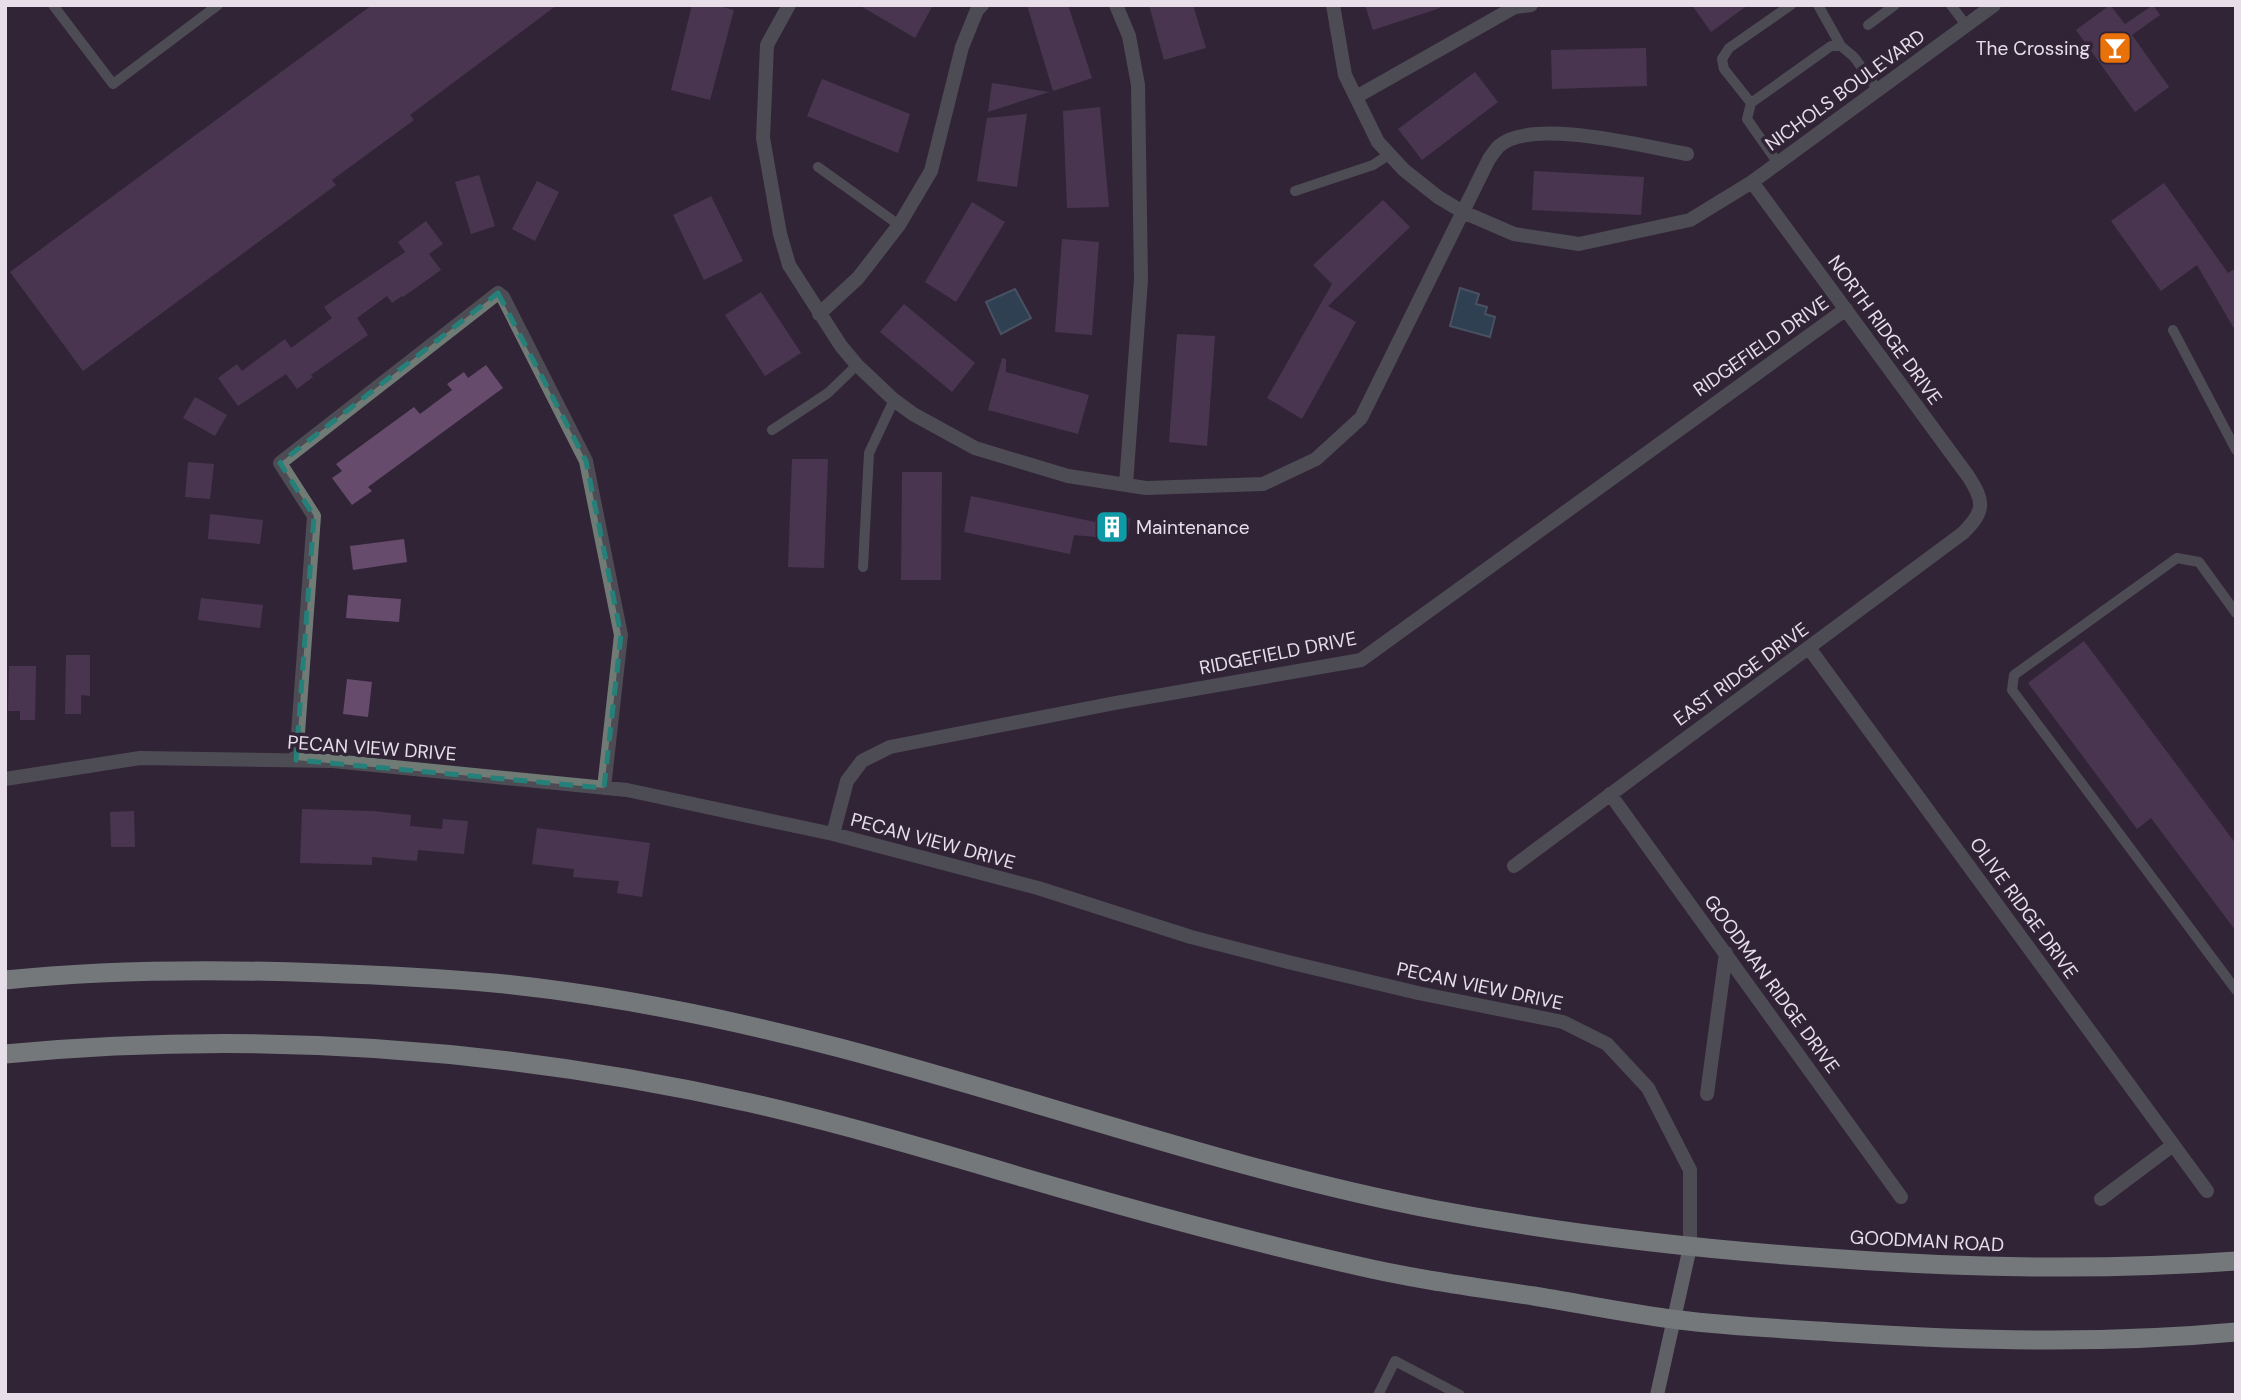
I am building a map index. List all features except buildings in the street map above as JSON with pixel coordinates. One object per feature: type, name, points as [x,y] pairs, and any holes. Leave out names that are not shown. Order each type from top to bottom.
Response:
[{"type":"highway","name":"GOODMAN ROAD","points":[[5,980],[152,970],[234,969],[499,984],[702,1017],[839,1048],[1241,1165],[1430,1209],[1496,1220],[1643,1243],[1750,1253],[1959,1266],[2194,1264],[2236,1261]]},
{"type":"highway","points":[[5,1054],[78,1047],[258,1043],[442,1053],[588,1070],[738,1100],[850,1127],[1153,1214],[1348,1264],[1674,1319],[1741,1326],[1974,1339],[2088,1340],[2236,1332]]},
{"type":"main road","points":[[1657,1395],[1690,1247]]},
{"type":"street","points":[[789,5],[767,45],[763,138],[780,234],[789,265],[819,314],[857,365],[894,400],[913,414],[975,448],[1068,476],[1146,488],[1263,484],[1316,459],[1361,418],[1462,212],[1499,145],[1521,136],[1573,134],[1687,155]]},
{"type":"street","points":[[819,314],[858,278],[899,225],[931,171],[962,47],[977,10],[982,5]]},
{"type":"street","points":[[1116,5],[1129,36],[1138,85],[1141,280],[1126,484]]},
{"type":"street","name":"NICHOLS BOULEVARD","points":[[1333,5],[1345,75],[1378,142],[1404,170],[1462,212],[1514,234],[1579,244],[1690,220],[1752,182],[1994,5]]},
{"type":"street","points":[[1356,97],[1515,7],[1531,5]]},
{"type":"street","name":"NORTH RIDGE DRIVE","points":[[1752,182],[1968,476],[1979,493],[1981,504]]},
{"type":"street","points":[[296,761],[314,516],[279,463],[498,292],[503,297],[586,461],[621,635],[604,788]]},
{"type":"street","name":"RIDGEFIELD DRIVE","points":[[833,834],[847,781],[862,761],[890,747],[1115,703],[1362,660],[1710,405],[1846,309]]},
{"type":"street","name":"EAST RIDGE DRIVE","points":[[1514,866],[1963,533],[1973,522],[1981,504]]},
{"type":"street","name":"OLIVE RIDGE DRIVE","points":[[1809,648],[2207,1191]]},
{"type":"street","name":"PECAN VIEW DRIVE","points":[[5,779],[140,758],[333,761],[627,790],[833,834],[1038,888],[1191,937],[1288,962],[1418,993],[1563,1022],[1607,1044],[1648,1088],[1690,1170],[1690,1247]]},
{"type":"street","name":"GOODMAN RIDGE DRIVE","points":[[1610,794],[1901,1196]]},
{"type":"street","points":[[1707,1094],[1726,953]]},
{"type":"street","points":[[2101,1199],[2174,1145]]},
{"type":"lane","points":[[53,5],[113,84],[218,5]]},
{"type":"lane","points":[[1751,103],[1724,69],[1722,59],[1729,48],[1791,5]]},
{"type":"lane","points":[[1818,5],[1841,46],[1854,57],[1878,90]]},
{"type":"lane","points":[[1868,25],[1895,5]]},
{"type":"lane","points":[[1951,5],[1966,25]]},
{"type":"lane","points":[[1778,163],[1747,119],[1751,103],[1831,46],[1841,46]]},
{"type":"lane","points":[[1295,191],[1373,165],[1390,154]]},
{"type":"lane","points":[[818,167],[899,225]]},
{"type":"lane","points":[[2173,330],[2236,450]]},
{"type":"lane","points":[[772,430],[828,393],[857,365]]},
{"type":"lane","points":[[863,567],[869,453],[894,400]]},
{"type":"lane","points":[[2236,613],[2199,562],[2177,558],[2014,675],[2012,690],[2236,990]]},
{"type":"lane","points":[[1378,1395],[1395,1361],[1460,1395]]},
{"type":"highlighted area","points":[[498,293],[586,461],[621,635],[604,788],[296,760],[314,516],[280,463]]},
{"type":"water","points":[[1460,288],[1479,294],[1476,304],[1487,307],[1485,314],[1495,317],[1490,337],[1450,326]]},
{"type":"water","points":[[1015,289],[1031,318],[1001,334],[986,302]]},
{"type":"place","name":"The Crossing","points":[[2115,48]]},
{"type":"place","name":"Maintenance","points":[[1112,527]]}]
